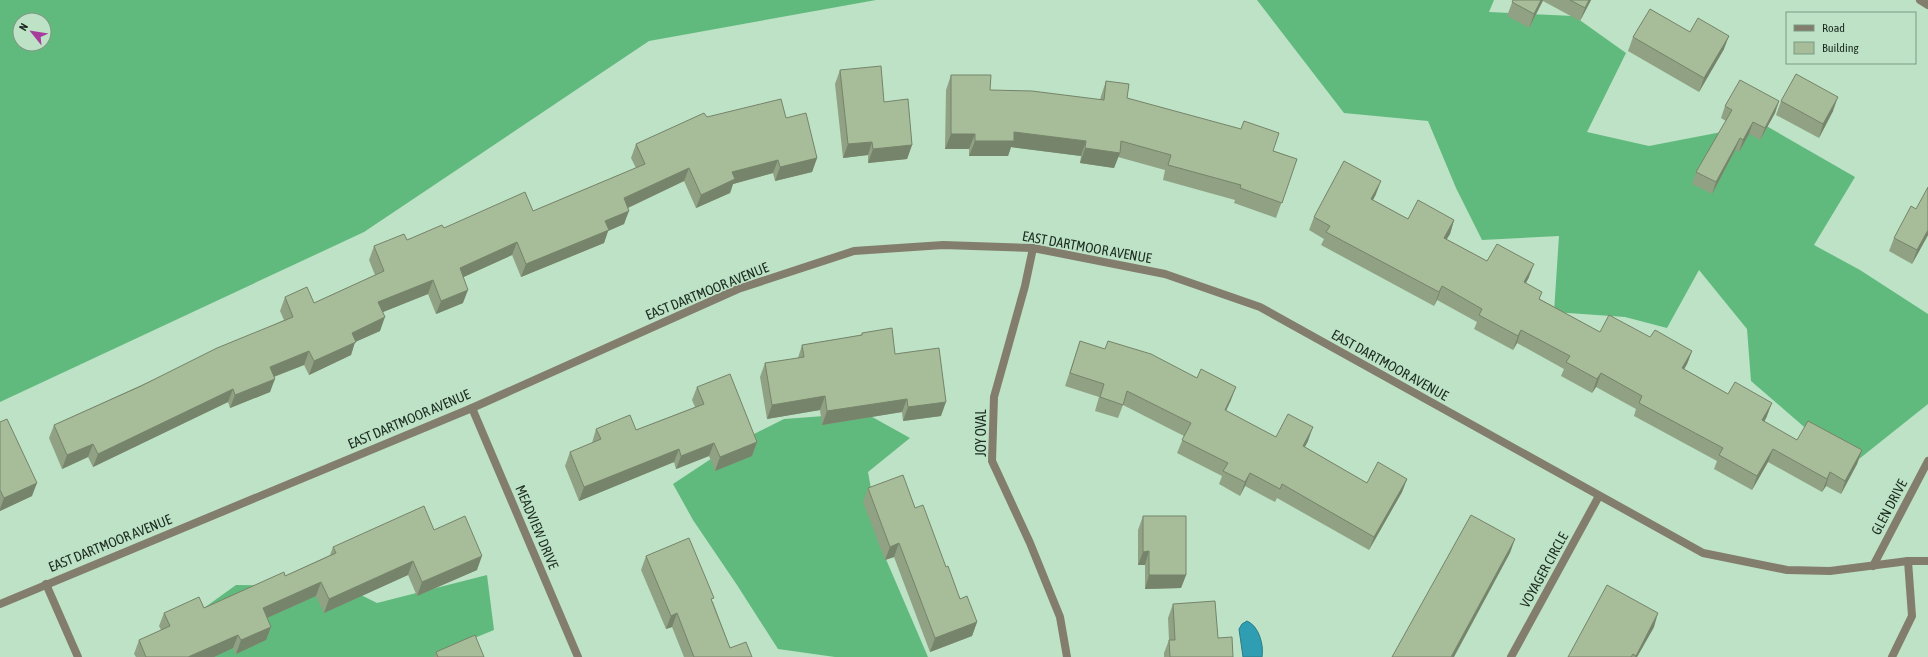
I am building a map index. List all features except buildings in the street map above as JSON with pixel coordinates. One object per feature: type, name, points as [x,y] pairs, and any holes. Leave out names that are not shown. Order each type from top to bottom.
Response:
[{"type":"street","points":[[1920,0],[1928,5]]},
{"type":"street","name":"EAST DARTMOOR AVENUE","points":[[0,604],[472,408],[738,289],[854,251],[943,245],[1034,248],[1165,274],[1260,307],[1703,553],[1787,570],[1830,571],[1908,561],[1928,561]]},
{"type":"street","name":"JOY OVAL","points":[[1034,248],[994,397],[992,461],[1030,543],[1060,616],[1067,657]]},
{"type":"street","name":"MEADVIEW DRIVE","points":[[472,408],[578,657]]},
{"type":"street","name":"GLEN DRIVE","points":[[1873,566],[1928,461]]},
{"type":"street","name":"VOYAGER CIRCLE","points":[[1511,657],[1600,496]]},
{"type":"street","points":[[1892,657],[1912,616],[1908,561]]},
{"type":"street","points":[[46,584],[78,657]]},
{"type":"green space","points":[[0,0],[876,0],[649,41],[364,232],[0,402]]},
{"type":"green space","points":[[1257,0],[1494,0],[1489,12],[1574,16],[1626,53],[1587,132],[1649,146],[1763,124],[1855,177],[1814,245],[1860,270],[1928,314],[1928,404],[1854,463],[1810,432],[1751,381],[1747,329],[1699,270],[1667,328],[1625,317],[1554,312],[1559,236],[1482,240],[1456,188],[1428,121],[1344,113]]},
{"type":"green space","points":[[865,413],[910,438],[868,472],[882,550],[928,657],[835,657],[778,649],[693,520],[673,484],[732,445],[784,419]]},
{"type":"green space","points":[[487,575],[494,630],[440,652],[439,657],[203,657],[190,618],[236,585],[343,586],[377,603]]},
{"type":"water","points":[[1247,621],[1251,623],[1258,631],[1262,647],[1262,657],[1243,657],[1239,629],[1242,624]]}]
